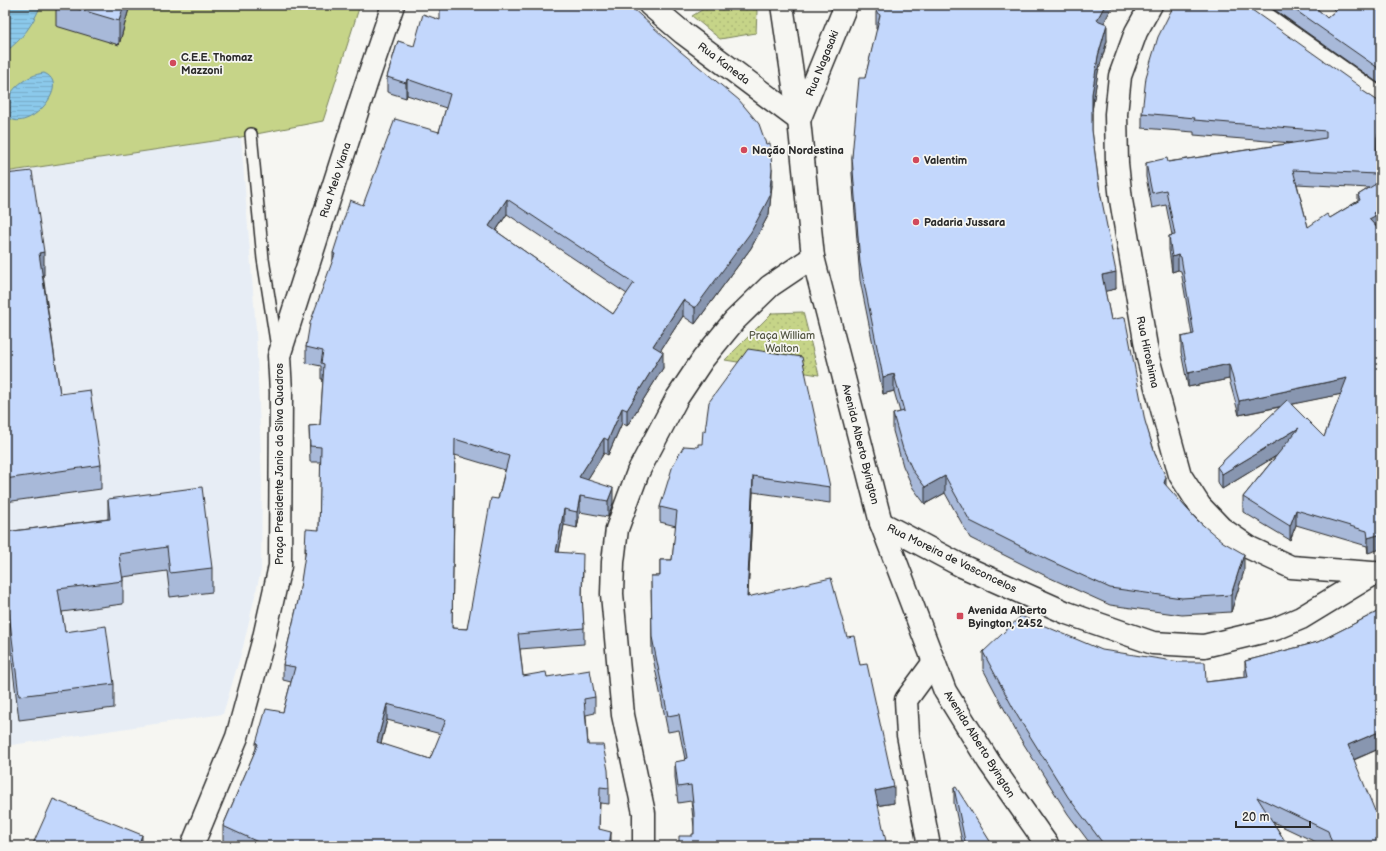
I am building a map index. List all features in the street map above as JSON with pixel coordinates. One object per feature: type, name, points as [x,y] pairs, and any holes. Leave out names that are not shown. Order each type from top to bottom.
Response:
[{"type":"street","name":"Rua Melo Viana","points":[[279,356],[361,99],[393,5]]},
{"type":"street","name":"Rua Kaneda","points":[[650,5],[683,33],[799,120]]},
{"type":"street","name":"Avenida Alberto Byington","points":[[782,5],[799,120],[813,257],[881,523],[945,691],[989,762],[1048,846]]},
{"type":"street","name":"Rua Nagasaki","points":[[799,120],[846,5]]},
{"type":"street","name":"Rua Hiroshima","points":[[1151,5],[1136,32],[1120,76],[1116,114],[1117,163],[1121,200],[1148,358],[1180,475],[1200,506],[1221,528],[1250,548],[1291,567],[1376,572]]},
{"type":"street","points":[[1246,5],[1381,100]]},
{"type":"street","points":[[644,846],[644,812],[624,715],[612,594],[613,562],[617,529],[638,472],[677,398],[703,359],[734,320],[770,286],[813,257]]},
{"type":"street","name":"Praça Presidente Janio da Silva Quadros","points":[[192,846],[237,737],[263,642],[280,566],[281,392],[279,356]]},
{"type":"street","name":"Rua Moreira de Vasconcelos","points":[[881,523],[962,566],[1067,613],[1153,643],[1204,646],[1275,628],[1301,618],[1376,572]]},
{"type":"street","points":[[929,846],[908,735],[906,700],[934,662]]},
{"type":"lane","points":[[251,134],[263,259],[279,356]]},
{"type":"shaded area","points":[[241,137],[256,330],[262,481],[261,570],[243,647],[223,714],[5,746],[5,172]]},
{"type":"green space","name":"C.E.E. Thomaz Mazzoni","points":[[5,5],[360,5],[323,121],[241,137],[5,172]]},
{"type":"green space","points":[[710,5],[754,5],[757,11],[756,33],[720,39],[692,16]]},
{"type":"green space","name":"Praça William Walton","points":[[803,312],[819,375],[725,360],[772,313]]},
{"type":"water","points":[[5,5],[41,5],[26,31],[17,42],[5,52]]},
{"type":"water","points":[[44,73],[51,79],[53,86],[51,95],[46,104],[29,118],[19,121],[11,119],[6,107],[10,94],[25,80]]},
{"type":"building","points":[[65,5],[124,5],[119,21]]},
{"type":"building","points":[[440,5],[603,5],[608,9],[612,5],[629,5],[675,47],[739,100],[759,124],[766,144],[770,143],[772,169],[769,198],[751,232],[695,308],[683,300],[653,346],[663,352],[627,410],[622,408],[608,440],[604,438],[579,477],[613,488],[608,501],[580,496],[577,512],[564,509],[556,552],[583,554],[582,595],[584,628],[518,634],[523,676],[546,672],[547,677],[590,670],[595,697],[584,699],[588,745],[603,745],[608,770],[609,788],[600,787],[599,829],[611,832],[609,846],[256,846],[258,842],[223,826],[258,744],[256,743],[266,709],[283,712],[295,667],[283,665],[298,601],[306,548],[306,529],[319,530],[321,447],[310,446],[309,426],[320,425],[324,364],[321,363],[323,351],[306,347],[310,323],[335,254],[333,253],[350,200],[363,205],[395,119],[439,132],[450,94],[407,79],[406,83],[387,77],[398,41],[414,46],[423,14],[440,20]],"holes":[[[507,199],[634,283],[613,314],[489,226]],[[455,439],[509,456],[498,499],[491,498],[467,629],[452,628]],[[387,704],[446,720],[430,759],[377,742]]]},
{"type":"building","points":[[879,5],[1105,5],[1097,20],[1107,24],[1098,56],[1092,94],[1092,130],[1099,186],[1116,272],[1102,275],[1111,320],[1125,317],[1145,421],[1155,454],[1166,477],[1164,483],[1197,520],[1223,542],[1244,554],[1231,595],[1182,598],[1110,588],[1048,560],[970,521],[945,476],[925,487],[913,471],[903,449],[893,414],[904,411],[894,374],[883,377],[860,263],[852,157],[859,78],[865,78],[880,15],[876,12]]},
{"type":"building","points":[[1174,5],[1245,5],[1381,103],[1381,126],[1377,137],[1376,174],[1293,170],[1308,227],[1327,214],[1330,218],[1360,200],[1358,195],[1379,182],[1381,189],[1381,208],[1373,213],[1375,216],[1369,219],[1381,232],[1381,534],[1368,538],[1367,531],[1296,510],[1290,526],[1243,497],[1299,428],[1222,474],[1217,467],[1287,400],[1324,437],[1347,378],[1239,401],[1229,364],[1188,373],[1181,337],[1194,334],[1181,257],[1178,255],[1172,257],[1169,236],[1175,235],[1166,190],[1152,193],[1146,163],[1167,158],[1168,162],[1326,138],[1326,131],[1194,120],[1195,118],[1142,113],[1146,77],[1158,37]]},
{"type":"building","points":[[1288,5],[1313,5],[1327,18],[1342,5],[1381,5],[1381,70]]},
{"type":"building","points":[[32,171],[44,252],[39,253],[60,394],[90,390],[101,465],[5,479],[5,174]]},
{"type":"building","points":[[748,349],[802,357],[830,487],[753,476],[747,597],[831,578],[847,637],[854,636],[860,665],[867,664],[894,787],[875,791],[887,846],[679,846],[679,836],[692,836],[692,834],[694,834],[694,813],[691,785],[678,787],[675,762],[685,760],[684,759],[687,758],[679,714],[668,716],[652,637],[651,576],[660,576],[660,560],[672,560],[677,511],[660,507],[673,465],[684,446],[698,447],[698,444],[702,444],[703,430],[705,431],[709,402]]},
{"type":"building","points":[[202,487],[212,568],[170,573],[167,547],[119,554],[123,581],[58,589],[65,632],[106,626],[114,684],[19,696],[9,613],[5,614],[5,532],[110,519],[108,499]]},
{"type":"building","points":[[1381,610],[1381,731],[1348,745],[1375,811],[1381,807],[1381,846],[1333,846],[1328,831],[1257,797],[1288,846],[1105,846],[1068,797],[1018,717],[983,652],[1021,616],[1102,650],[1180,662],[1205,662],[1206,682],[1248,677],[1245,661],[1318,642]]},
{"type":"building","points":[[956,787],[993,846],[966,846],[954,788]]},
{"type":"building","points":[[53,799],[142,835],[138,846],[32,846]]},
{"type":"place","name":"C.E.E. Thomaz Mazzoni","points":[[173,63]]},
{"type":"place","name":"Nação Nordestina","points":[[744,150]]},
{"type":"place","name":"Valentim","points":[[916,160]]},
{"type":"place","name":"Padaria Jussara","points":[[916,222]]},
{"type":"place","name":"Avenida Alberto Byington, 2452","points":[[960,616]]}]
